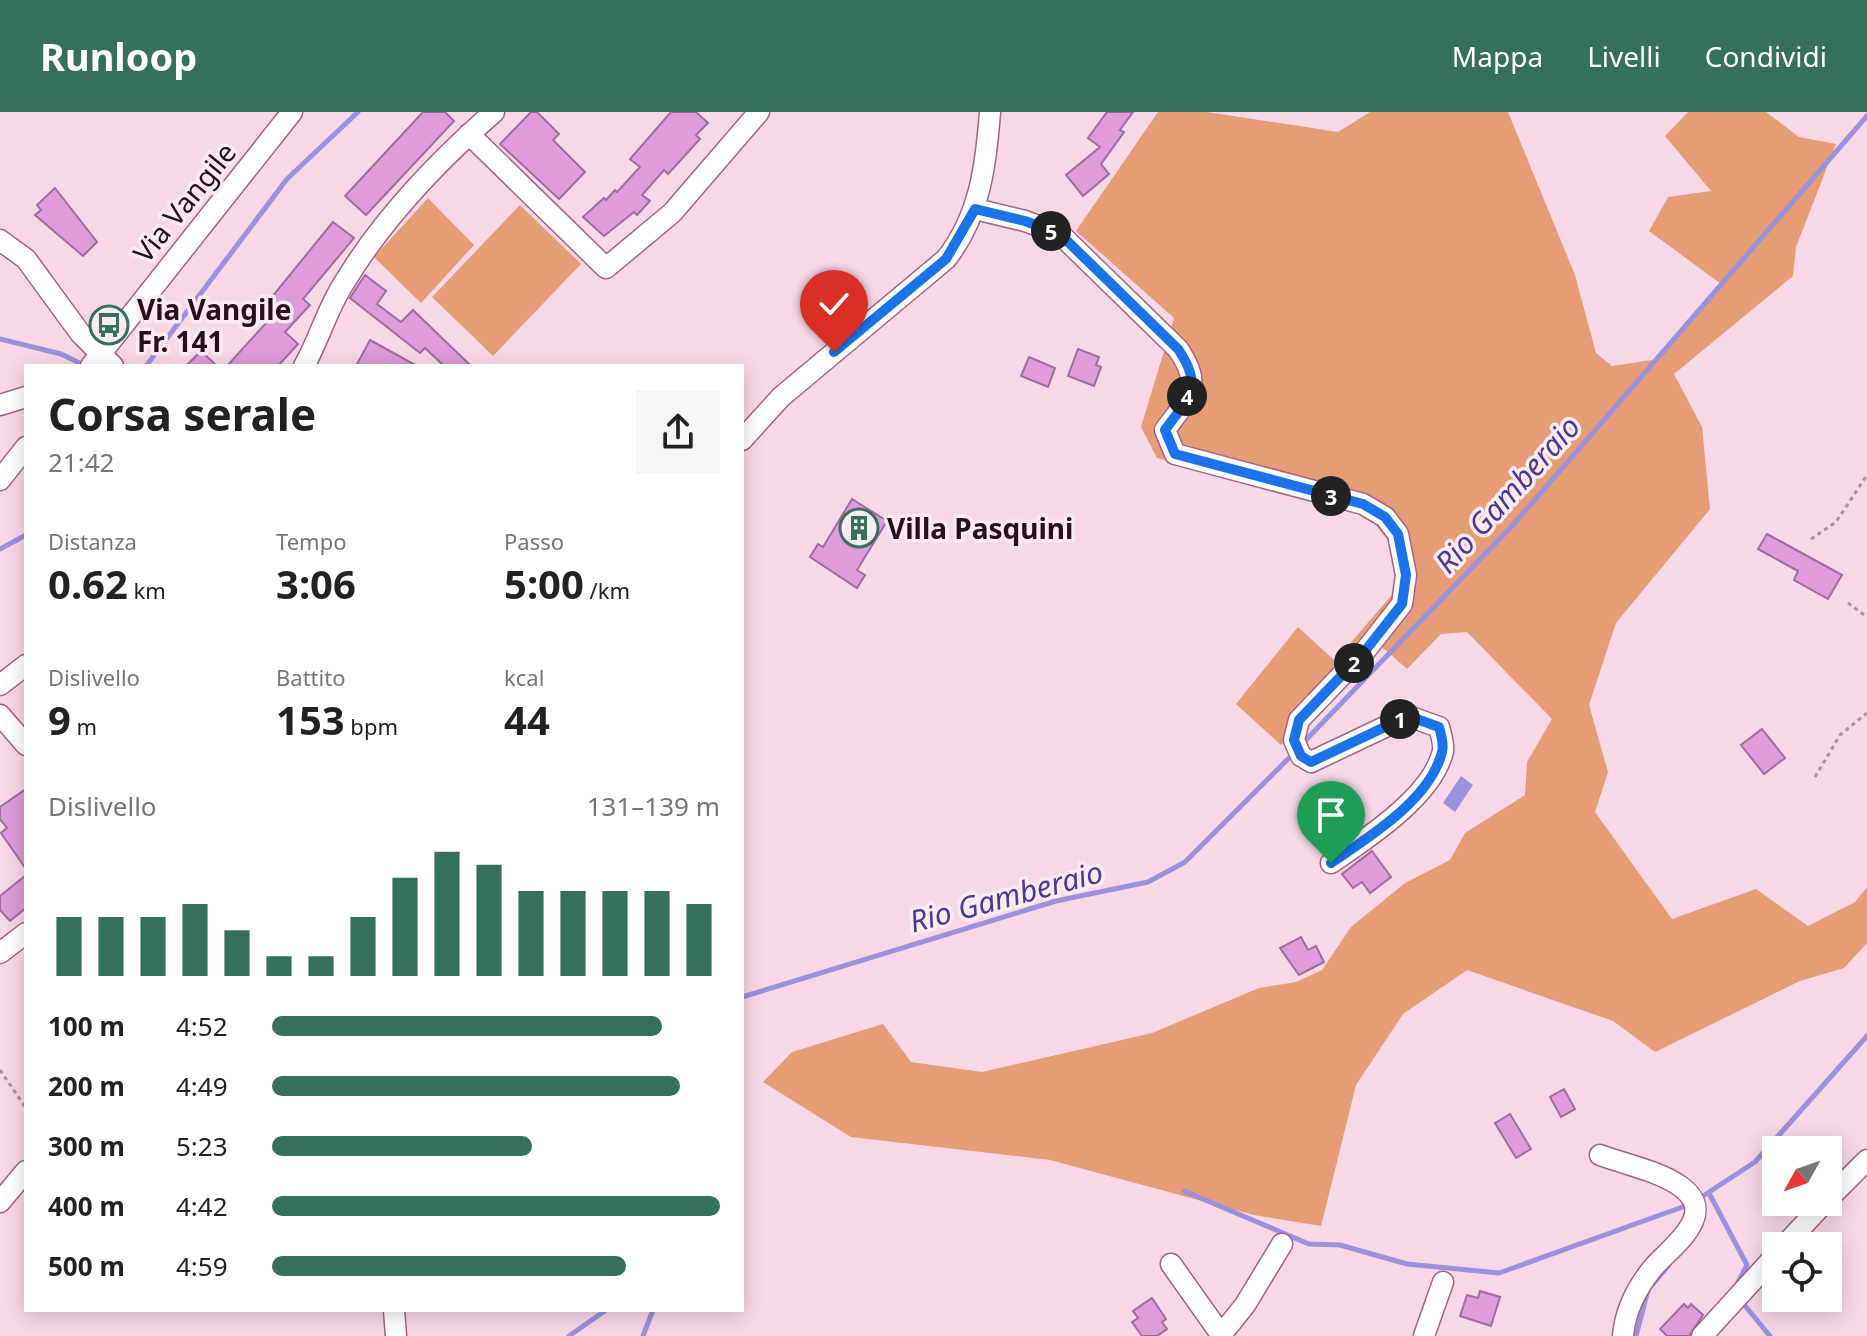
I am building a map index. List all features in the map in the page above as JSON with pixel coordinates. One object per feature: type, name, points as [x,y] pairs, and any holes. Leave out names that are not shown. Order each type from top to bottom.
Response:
[{"type":"street","name":"Via Vangile","points":[[101,362],[292,112]]},
{"type":"street","points":[[307,364],[342,285],[376,236],[469,134],[494,112]]},
{"type":"street","points":[[469,134],[606,268],[672,213],[759,112]]},
{"type":"street","points":[[744,438],[781,397],[946,259],[975,209],[990,112]]},
{"type":"street","points":[[975,209],[1025,221],[1060,234],[1178,349],[1193,370],[1193,385],[1165,430],[1175,454],[1363,504],[1385,517],[1398,534],[1406,575],[1402,604],[1365,651],[1299,720],[1294,740],[1301,756],[1311,762],[1408,716],[1439,727],[1443,750],[1429,778],[1394,820],[1331,863]]},
{"type":"street","points":[[0,240],[26,259],[101,362]]},
{"type":"street","points":[[0,405],[24,398]]},
{"type":"street","points":[[0,480],[24,450]]},
{"type":"street","points":[[0,685],[24,667]]},
{"type":"street","points":[[0,715],[24,743]]},
{"type":"street","points":[[0,953],[24,935]]},
{"type":"street","points":[[1600,1155],[1679,1185],[1691,1196],[1695,1214],[1689,1232],[1652,1269],[1636,1295],[1624,1317],[1623,1336]]},
{"type":"street","points":[[1842,1184],[1867,1160]]},
{"type":"street","points":[[0,1202],[24,1173]]},
{"type":"street","points":[[1797,1232],[1811,1216]]},
{"type":"street","points":[[1171,1264],[1222,1336],[1282,1244]]},
{"type":"street","points":[[1702,1336],[1762,1270]]},
{"type":"street","points":[[1424,1336],[1443,1282]]},
{"type":"street","points":[[394,1312],[396,1336]]},
{"type":"path","points":[[1811,539],[1836,522],[1867,475]]},
{"type":"path","points":[[1848,603],[1867,617]]},
{"type":"path","points":[[1815,777],[1840,735],[1867,713]]},
{"type":"path","points":[[0,1070],[24,1105]]},
{"type":"shaded area","points":[[1158,112],[1207,112],[1338,132],[1370,112],[1508,112],[1575,275],[1596,353],[1612,366],[1659,359],[1721,284],[1649,231],[1668,197],[1711,191],[1665,136],[1688,112],[1766,112],[1799,137],[1836,144],[1796,247],[1793,276],[1674,374],[1702,427],[1710,509],[1616,623],[1589,705],[1608,772],[1595,812],[1672,919],[1756,889],[1808,926],[1855,902],[1867,887],[1867,943],[1844,968],[1800,981],[1655,1052],[1613,1021],[1467,970],[1403,1014],[1356,1085],[1321,1226],[1254,1215],[1050,1160],[851,1137],[763,1082],[792,1052],[883,1024],[911,1062],[982,1072],[1152,1033],[1259,988],[1296,982],[1322,970],[1351,927],[1405,883],[1450,860],[1465,833],[1525,795],[1527,762],[1552,719],[1467,632],[1441,634],[1407,669],[1383,648],[1281,745],[1236,704],[1298,627],[1335,661],[1397,589],[1390,543],[1364,510],[1157,458],[1141,427],[1174,318],[1076,231]]},
{"type":"shaded area","points":[[428,198],[474,245],[421,303],[374,257]]},
{"type":"shaded area","points":[[520,205],[581,264],[493,356],[432,297]]},
{"type":"shaded area","points":[[1461,776],[1473,785],[1455,812],[1443,803]]},
{"type":"building","points":[[423,112],[445,112],[454,121],[366,215],[345,196]]},
{"type":"building","points":[[531,112],[537,112],[559,134],[553,140],[585,172],[559,199],[500,144]]},
{"type":"building","points":[[671,112],[696,112],[708,123],[696,135],[700,139],[668,174],[664,170],[642,195],[650,201],[637,215],[634,212],[604,236],[583,217],[604,198],[606,200],[615,190],[617,192],[640,167],[630,159]]},
{"type":"building","points":[[1107,112],[1133,112],[1120,130],[1124,132],[1101,164],[1109,174],[1083,196],[1066,175],[1100,147],[1088,138]]},
{"type":"building","points":[[55,188],[97,242],[83,256],[35,215],[41,210],[37,205]]},
{"type":"building","points":[[333,222],[354,238],[303,299],[310,305],[285,332],[298,344],[280,364],[229,364],[276,312],[267,303]]},
{"type":"building","points":[[365,275],[386,291],[377,304],[401,322],[413,310],[469,364],[442,364],[425,348],[420,353],[350,298]]},
{"type":"building","points":[[370,340],[413,364],[357,364]]},
{"type":"building","points":[[1078,349],[1099,357],[1096,365],[1101,367],[1094,386],[1068,376]]},
{"type":"building","points":[[201,351],[215,364],[188,364]]},
{"type":"building","points":[[1029,357],[1055,368],[1048,387],[1021,376]]},
{"type":"building","points":[[852,499],[887,521],[857,570],[865,575],[857,588],[810,557],[818,544],[823,547]]},
{"type":"building","points":[[1767,534],[1842,575],[1828,599],[1794,580],[1798,571],[1758,549]]},
{"type":"building","points":[[1762,729],[1785,758],[1764,774],[1741,745]]},
{"type":"building","points":[[24,790],[24,866],[1,833],[7,828],[0,819],[0,807]]},
{"type":"building","points":[[1372,851],[1391,877],[1370,893],[1362,882],[1353,888],[1342,874]]},
{"type":"building","points":[[24,877],[24,910],[10,921],[0,910],[0,896]]},
{"type":"building","points":[[1301,937],[1308,950],[1316,946],[1324,962],[1299,975],[1280,948]]},
{"type":"building","points":[[1564,1089],[1575,1109],[1561,1117],[1550,1097]]},
{"type":"building","points":[[1510,1114],[1531,1149],[1516,1158],[1495,1123]]},
{"type":"building","points":[[1480,1291],[1500,1297],[1491,1326],[1460,1316],[1467,1295],[1478,1298]]},
{"type":"building","points":[[1152,1298],[1166,1319],[1162,1322],[1167,1329],[1157,1336],[1142,1336],[1132,1322],[1138,1318],[1133,1311]]},
{"type":"building","points":[[1684,1304],[1688,1308],[1691,1304],[1703,1315],[1689,1336],[1667,1336],[1660,1329]]},
{"type":"waterway","points":[[148,364],[287,179],[358,112]]},
{"type":"waterway","name":"Rio Gamberaio","points":[[1301,745],[1513,525],[1867,116]]},
{"type":"waterway","points":[[0,339],[61,354],[82,364]]},
{"type":"waterway","points":[[0,549],[24,536]]},
{"type":"waterway","name":"Rio Gamberaio","points":[[744,996],[1056,901],[1148,882],[1185,862],[1294,753]]},
{"type":"waterway","points":[[1697,1200],[1755,1162],[1867,1036]]},
{"type":"waterway","points":[[1184,1191],[1309,1244],[1340,1245],[1407,1264],[1499,1273],[1688,1205]]},
{"type":"waterway","points":[[1709,1193],[1747,1265],[1735,1288]]},
{"type":"waterway","points":[[1636,1336],[1648,1290],[1668,1266]]},
{"type":"waterway","points":[[1742,1302],[1770,1336]]},
{"type":"waterway","points":[[569,1336],[603,1312]]},
{"type":"waterway","name":"Rio Gamberaio","points":[[643,1336],[652,1312]]},
{"type":"place","name":"Via Vangile Fr. 141","points":[[109,325]]},
{"type":"place","name":"Villa Pasquini","points":[[859,528]]},
{"type":"route","points":[[834,352],[946,259],[959,243],[975,209],[1025,221],[1060,234],[1178,349],[1193,370],[1193,385],[1165,430],[1175,454],[1363,504],[1385,517],[1398,534],[1406,575],[1402,604],[1365,651],[1299,720],[1294,740],[1301,756],[1311,762],[1408,716],[1439,727],[1443,750],[1429,778],[1394,820],[1331,863]]}]
